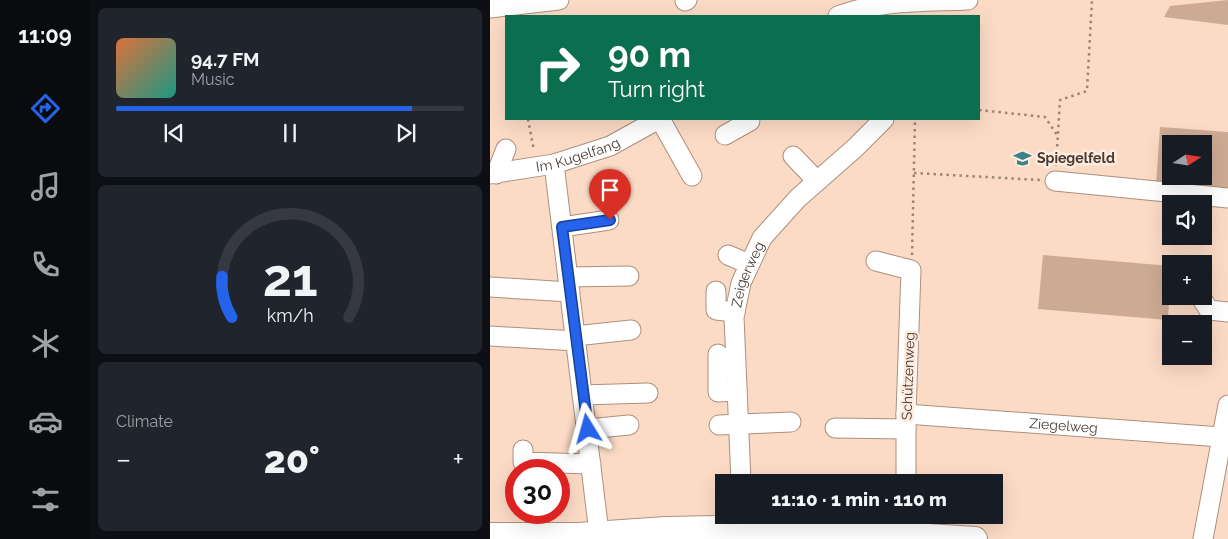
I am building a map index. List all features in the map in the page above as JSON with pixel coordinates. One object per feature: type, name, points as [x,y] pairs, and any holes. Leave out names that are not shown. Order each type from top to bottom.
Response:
[{"type":"main road","points":[[490,535],[585,536],[666,534],[738,524]]},
{"type":"main road","points":[[907,524],[975,539]]},
{"type":"street","points":[[490,8],[559,0]]},
{"type":"street","points":[[840,15],[855,9],[886,2],[922,5],[968,0]]},
{"type":"street","name":"Im Kugelfang","points":[[493,174],[545,165],[610,146],[658,120]]},
{"type":"street","points":[[661,120],[692,176]]},
{"type":"street","points":[[726,135],[750,120]]},
{"type":"street","name":"Zeigerweg","points":[[741,474],[735,312],[741,282],[762,238],[798,198],[855,148],[877,121]]},
{"type":"street","points":[[493,174],[506,149]]},
{"type":"street","points":[[793,156],[817,181]]},
{"type":"street","points":[[545,165],[562,227],[582,395],[588,429],[591,464],[585,536]]},
{"type":"street","points":[[1055,181],[1228,198]]},
{"type":"street","points":[[562,227],[610,220]]},
{"type":"street","points":[[728,255],[749,264]]},
{"type":"street","points":[[876,261],[911,270]]},
{"type":"street","name":"Schützenweg","points":[[906,474],[911,270]]},
{"type":"street","points":[[490,287],[569,285],[629,276]]},
{"type":"street","points":[[716,291],[716,310],[735,312]]},
{"type":"street","points":[[1206,305],[1209,310],[1228,312]]},
{"type":"street","points":[[490,336],[575,338],[631,330]]},
{"type":"street","points":[[718,354],[718,392],[737,391]]},
{"type":"street","points":[[582,395],[648,393]]},
{"type":"street","points":[[1203,539],[1220,492],[1221,437],[1228,404]]},
{"type":"street","name":"Ziegelweg","points":[[835,428],[906,421],[1221,437]]},
{"type":"street","points":[[719,425],[791,422]]},
{"type":"street","points":[[588,429],[629,424]]},
{"type":"street","points":[[523,450],[523,462],[591,464]]},
{"type":"path","points":[[914,173],[1055,181],[1060,100],[1087,92],[1092,0]]},
{"type":"path","points":[[980,110],[1045,117],[1058,136]]},
{"type":"path","points":[[528,120],[545,165]]},
{"type":"path","points":[[911,270],[915,120]]},
{"type":"shaded area","points":[[1228,0],[1228,25],[1164,17],[1170,6]]},
{"type":"shaded area","points":[[1160,127],[1228,132],[1228,191],[1156,186]]},
{"type":"shaded area","points":[[1043,255],[1162,265],[1162,305],[1169,305],[1168,315],[1162,315],[1162,319],[1038,309]]},
{"type":"place","name":"Spiegelfeld","points":[[1023,158]]},
{"type":"route","points":[[588,429],[582,395],[562,227],[610,220]]}]
